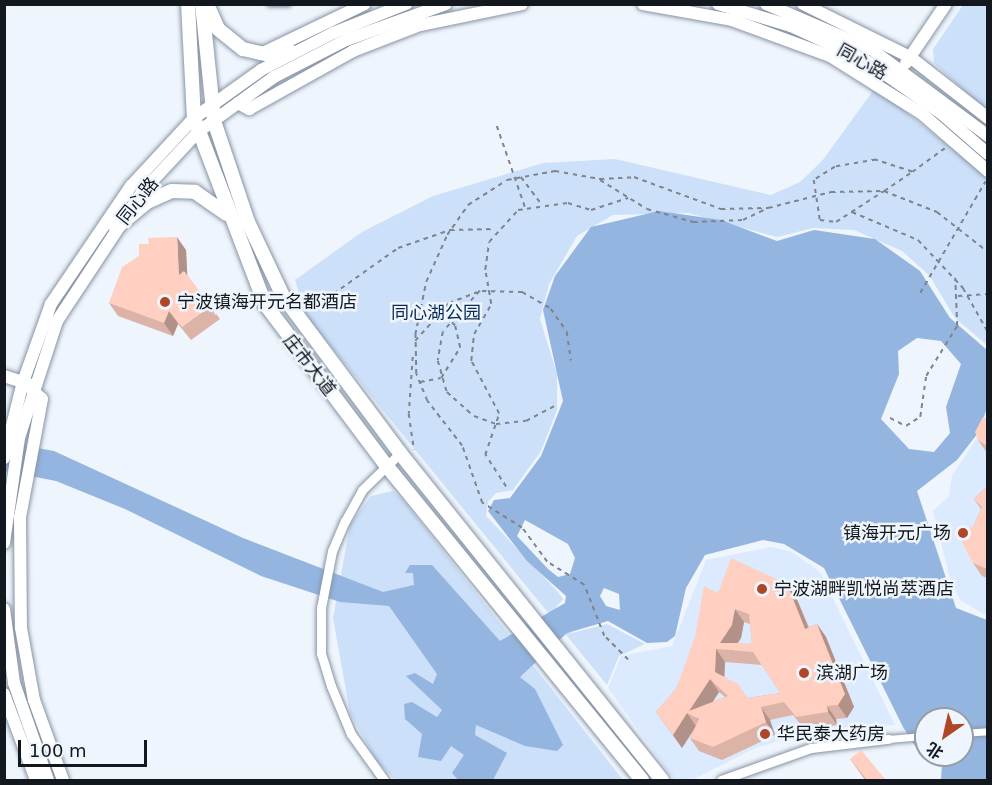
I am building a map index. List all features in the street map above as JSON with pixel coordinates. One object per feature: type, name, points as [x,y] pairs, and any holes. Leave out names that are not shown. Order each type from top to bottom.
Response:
[{"type":"main road","name":"庄市大道","points":[[189,4],[194,118],[229,217],[271,313],[386,465],[642,780]]},
{"type":"main road","name":"庄市大道","points":[[202,4],[210,105],[214,121],[248,222],[283,296],[400,453],[663,780]]},
{"type":"main road","points":[[207,4],[231,43],[260,54],[292,52]]},
{"type":"main road","points":[[116,228],[147,202],[172,190],[195,192],[229,217]]},
{"type":"street","points":[[260,54],[365,4]]},
{"type":"street","name":"同心路","points":[[4,543],[12,478],[29,386],[51,304],[131,186],[194,118],[210,105],[292,52],[406,4]]},
{"type":"street","name":"同心路","points":[[4,458],[11,422],[57,321],[116,228],[198,132],[310,56],[446,4]]},
{"type":"street","points":[[238,103],[249,109],[353,51],[420,25],[522,4]]},
{"type":"street","points":[[643,4],[732,20],[830,56],[921,113],[986,176]]},
{"type":"street","name":"同心路","points":[[718,4],[791,26],[898,74],[987,154]]},
{"type":"street","name":"同心路","points":[[766,4],[833,31],[987,136]]},
{"type":"street","points":[[803,4],[910,57],[987,118]]},
{"type":"street","points":[[898,74],[945,4]]},
{"type":"street","points":[[4,376],[29,386],[42,399],[20,518],[21,628],[32,692],[63,780]]},
{"type":"street","points":[[384,780],[351,734],[331,686],[321,654],[321,608],[332,551],[345,521],[362,489],[400,453]]},
{"type":"street","points":[[4,609],[9,683],[21,704],[48,780]]},
{"type":"street","points":[[5,699],[21,704]]},
{"type":"street","points":[[5,699],[36,780]]},
{"type":"street","points":[[721,780],[811,748],[914,737]]},
{"type":"lane","points":[[269,4],[289,4]]},
{"type":"path","points":[[497,126],[525,208]]},
{"type":"path","points":[[912,172],[876,160],[858,160],[816,176],[815,196],[820,220],[836,222],[912,172],[948,146]]},
{"type":"path","points":[[414,469],[409,414],[414,343],[426,282],[450,230],[468,205],[516,177],[555,171],[600,179],[634,177],[721,209],[768,208]]},
{"type":"path","points":[[520,176],[542,205]]},
{"type":"path","points":[[920,293],[986,176]]},
{"type":"path","points":[[600,179],[646,209],[693,222],[743,220],[768,208],[815,196],[884,191],[911,198],[959,226],[987,252]]},
{"type":"path","points":[[506,487],[485,455],[496,424],[496,406],[471,361],[474,334],[491,304],[485,255],[496,229],[525,208],[568,203],[591,210],[628,198]]},
{"type":"path","points":[[852,212],[887,223],[939,259],[965,292],[987,332]]},
{"type":"path","points":[[326,299],[375,260],[450,230],[496,229]]},
{"type":"path","points":[[890,418],[906,426],[917,422],[926,376],[944,355],[958,317],[955,278]]},
{"type":"path","points":[[414,343],[439,310],[480,291],[490,290],[537,299],[567,332],[571,361]]},
{"type":"path","points":[[480,291],[450,320],[438,347],[441,378],[461,407],[496,424],[526,421],[556,405]]},
{"type":"path","points":[[958,296],[965,292],[987,294]]},
{"type":"path","points":[[419,382],[441,378],[460,348],[450,320],[439,310]]},
{"type":"path","points":[[414,353],[419,382],[462,446],[480,498],[527,534],[557,568],[584,585],[604,636],[628,660]]},
{"type":"shaded area","name":"镇海开元广场","points":[[987,422],[987,616],[960,600],[950,579],[933,511],[949,496],[952,476]]},
{"type":"shaded area","points":[[771,547],[792,552],[820,572],[895,725],[798,735],[755,748],[692,780],[674,780],[608,688],[621,656],[672,646],[706,560]]},
{"type":"green space","points":[[963,5],[987,5],[987,112],[934,63],[933,49]]},
{"type":"green space","name":"同心湖公园","points":[[875,88],[987,176],[987,345],[955,318],[929,275],[902,251],[854,230],[813,228],[777,237],[688,213],[613,215],[577,236],[549,284],[540,319],[557,374],[557,410],[541,451],[513,490],[496,493],[488,502],[486,516],[558,592],[563,599],[554,610],[572,633],[607,624],[645,644],[619,656],[607,685],[306,316],[295,280],[362,232],[433,196],[543,163],[615,159],[771,195],[800,182],[822,161]]},
{"type":"green space","points":[[393,491],[404,501],[623,780],[395,780],[376,760],[350,713],[333,618],[350,525],[371,496]]},
{"type":"water","points":[[659,211],[721,220],[777,241],[814,230],[875,239],[920,271],[950,318],[987,350],[987,408],[978,433],[957,460],[917,491],[956,608],[987,620],[987,780],[941,780],[942,767],[974,767],[974,707],[914,707],[914,744],[903,727],[824,568],[784,544],[763,540],[705,555],[686,588],[675,636],[667,642],[647,643],[608,621],[567,633],[520,677],[535,689],[563,745],[557,751],[525,746],[476,725],[475,735],[507,753],[493,780],[458,780],[452,773],[464,755],[451,746],[441,761],[418,757],[422,734],[405,719],[404,704],[412,702],[437,717],[442,710],[406,676],[415,673],[433,684],[437,674],[389,606],[340,602],[261,576],[125,509],[56,481],[5,471],[4,442],[54,451],[243,538],[383,592],[414,585],[413,573],[405,573],[410,565],[432,565],[500,641],[565,603],[566,596],[527,561],[488,511],[494,500],[510,498],[541,456],[563,401],[543,310],[555,276],[591,227]],"holes":[[[917,338],[941,341],[961,364],[946,407],[950,433],[934,452],[909,449],[881,419],[899,374],[898,351]],[[525,520],[568,544],[575,558],[570,574],[558,577],[517,536]],[[604,588],[619,594],[620,610],[606,606],[600,596]]]},
{"type":"building","name":"宁波镇海开元名都酒店","points":[[177,237],[179,275],[184,271],[211,306],[182,327],[169,311],[164,323],[109,303],[122,267],[139,256],[139,244],[149,244],[148,238]]},
{"type":"building","points":[[983,417],[987,419],[987,446],[978,440],[975,432]]},
{"type":"building","points":[[987,486],[987,569],[973,563],[955,529],[973,527],[982,507],[974,499]]},
{"type":"building","name":"滨湖广场","points":[[731,558],[787,584],[805,629],[817,624],[845,694],[838,705],[827,706],[828,712],[796,717],[784,702],[761,707],[766,722],[713,747],[690,738],[699,719],[687,713],[673,735],[656,712],[676,689],[695,637],[704,586],[718,593]],"holes":[[[735,609],[749,614],[752,643],[720,643],[732,625]],[[716,649],[753,652],[780,693],[748,698],[738,684],[715,672]],[[710,679],[728,696],[689,711]]]},
{"type":"building","points":[[861,750],[886,780],[867,780],[850,759]]},
{"type":"place","name":"宁波镇海开元名都酒店","points":[[165,302]]},
{"type":"place","name":"镇海开元广场","points":[[963,533]]},
{"type":"place","name":"宁波湖畔凯悦尚萃酒店","points":[[762,589]]},
{"type":"place","name":"滨湖广场","points":[[804,673]]},
{"type":"place","name":"华民泰大药房","points":[[765,734]]}]
